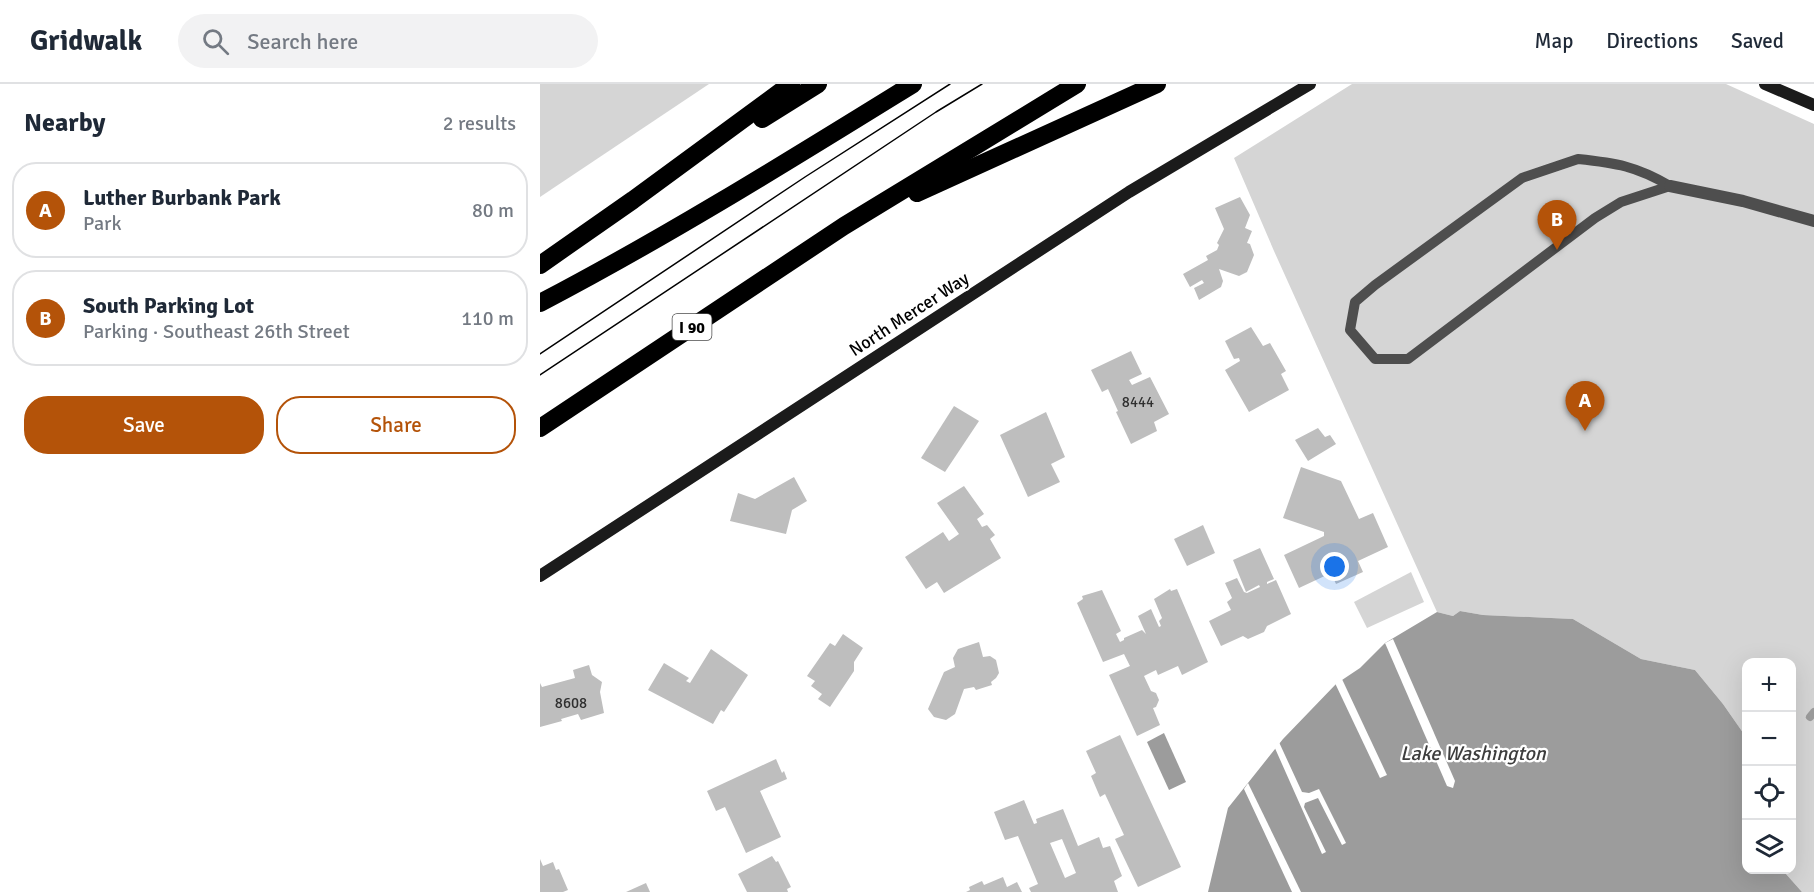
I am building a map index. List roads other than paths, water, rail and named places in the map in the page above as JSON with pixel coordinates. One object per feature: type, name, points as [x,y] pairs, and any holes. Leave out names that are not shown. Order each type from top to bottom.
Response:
[{"type":"highway","points":[[540,265],[791,84]]},
{"type":"highway","points":[[633,200],[818,84]]},
{"type":"highway","points":[[540,303],[605,269],[732,196],[913,84]]},
{"type":"highway","name":"I 90","points":[[540,428],[844,226],[1077,84]]},
{"type":"highway","points":[[844,226],[1157,84]]},
{"type":"street","points":[[1765,84],[1814,105]]},
{"type":"street","name":"North Mercer Way","points":[[540,576],[1121,197],[1306,86]]},
{"type":"street","points":[[1670,186],[1743,201],[1814,221]]},
{"type":"lane","points":[[1578,159],[1614,163],[1646,172],[1670,186],[1621,202],[1595,218],[1408,359],[1376,359],[1350,330],[1355,302],[1522,178],[1578,159]]},
{"type":"water","name":"Lake Washington","points":[[1460,611],[1483,615],[1573,619],[1641,659],[1695,670],[1742,731],[1742,874],[1786,874],[1802,892],[1208,892],[1228,808],[1283,739],[1336,684],[1360,668],[1385,643],[1437,612],[1453,616]]},
{"type":"water","points":[[1164,733],[1186,782],[1169,790],[1147,742]]},
{"type":"waterway","points":[[1810,717],[1814,712]]},
{"type":"tram line","points":[[540,354],[805,177],[950,84]]},
{"type":"tram line","points":[[540,375],[936,112],[982,84]]},
{"type":"place","name":"South Parking Lot","points":[[1557,250]]},
{"type":"place","name":"Luther Burbank Park","points":[[1585,431]]}]
